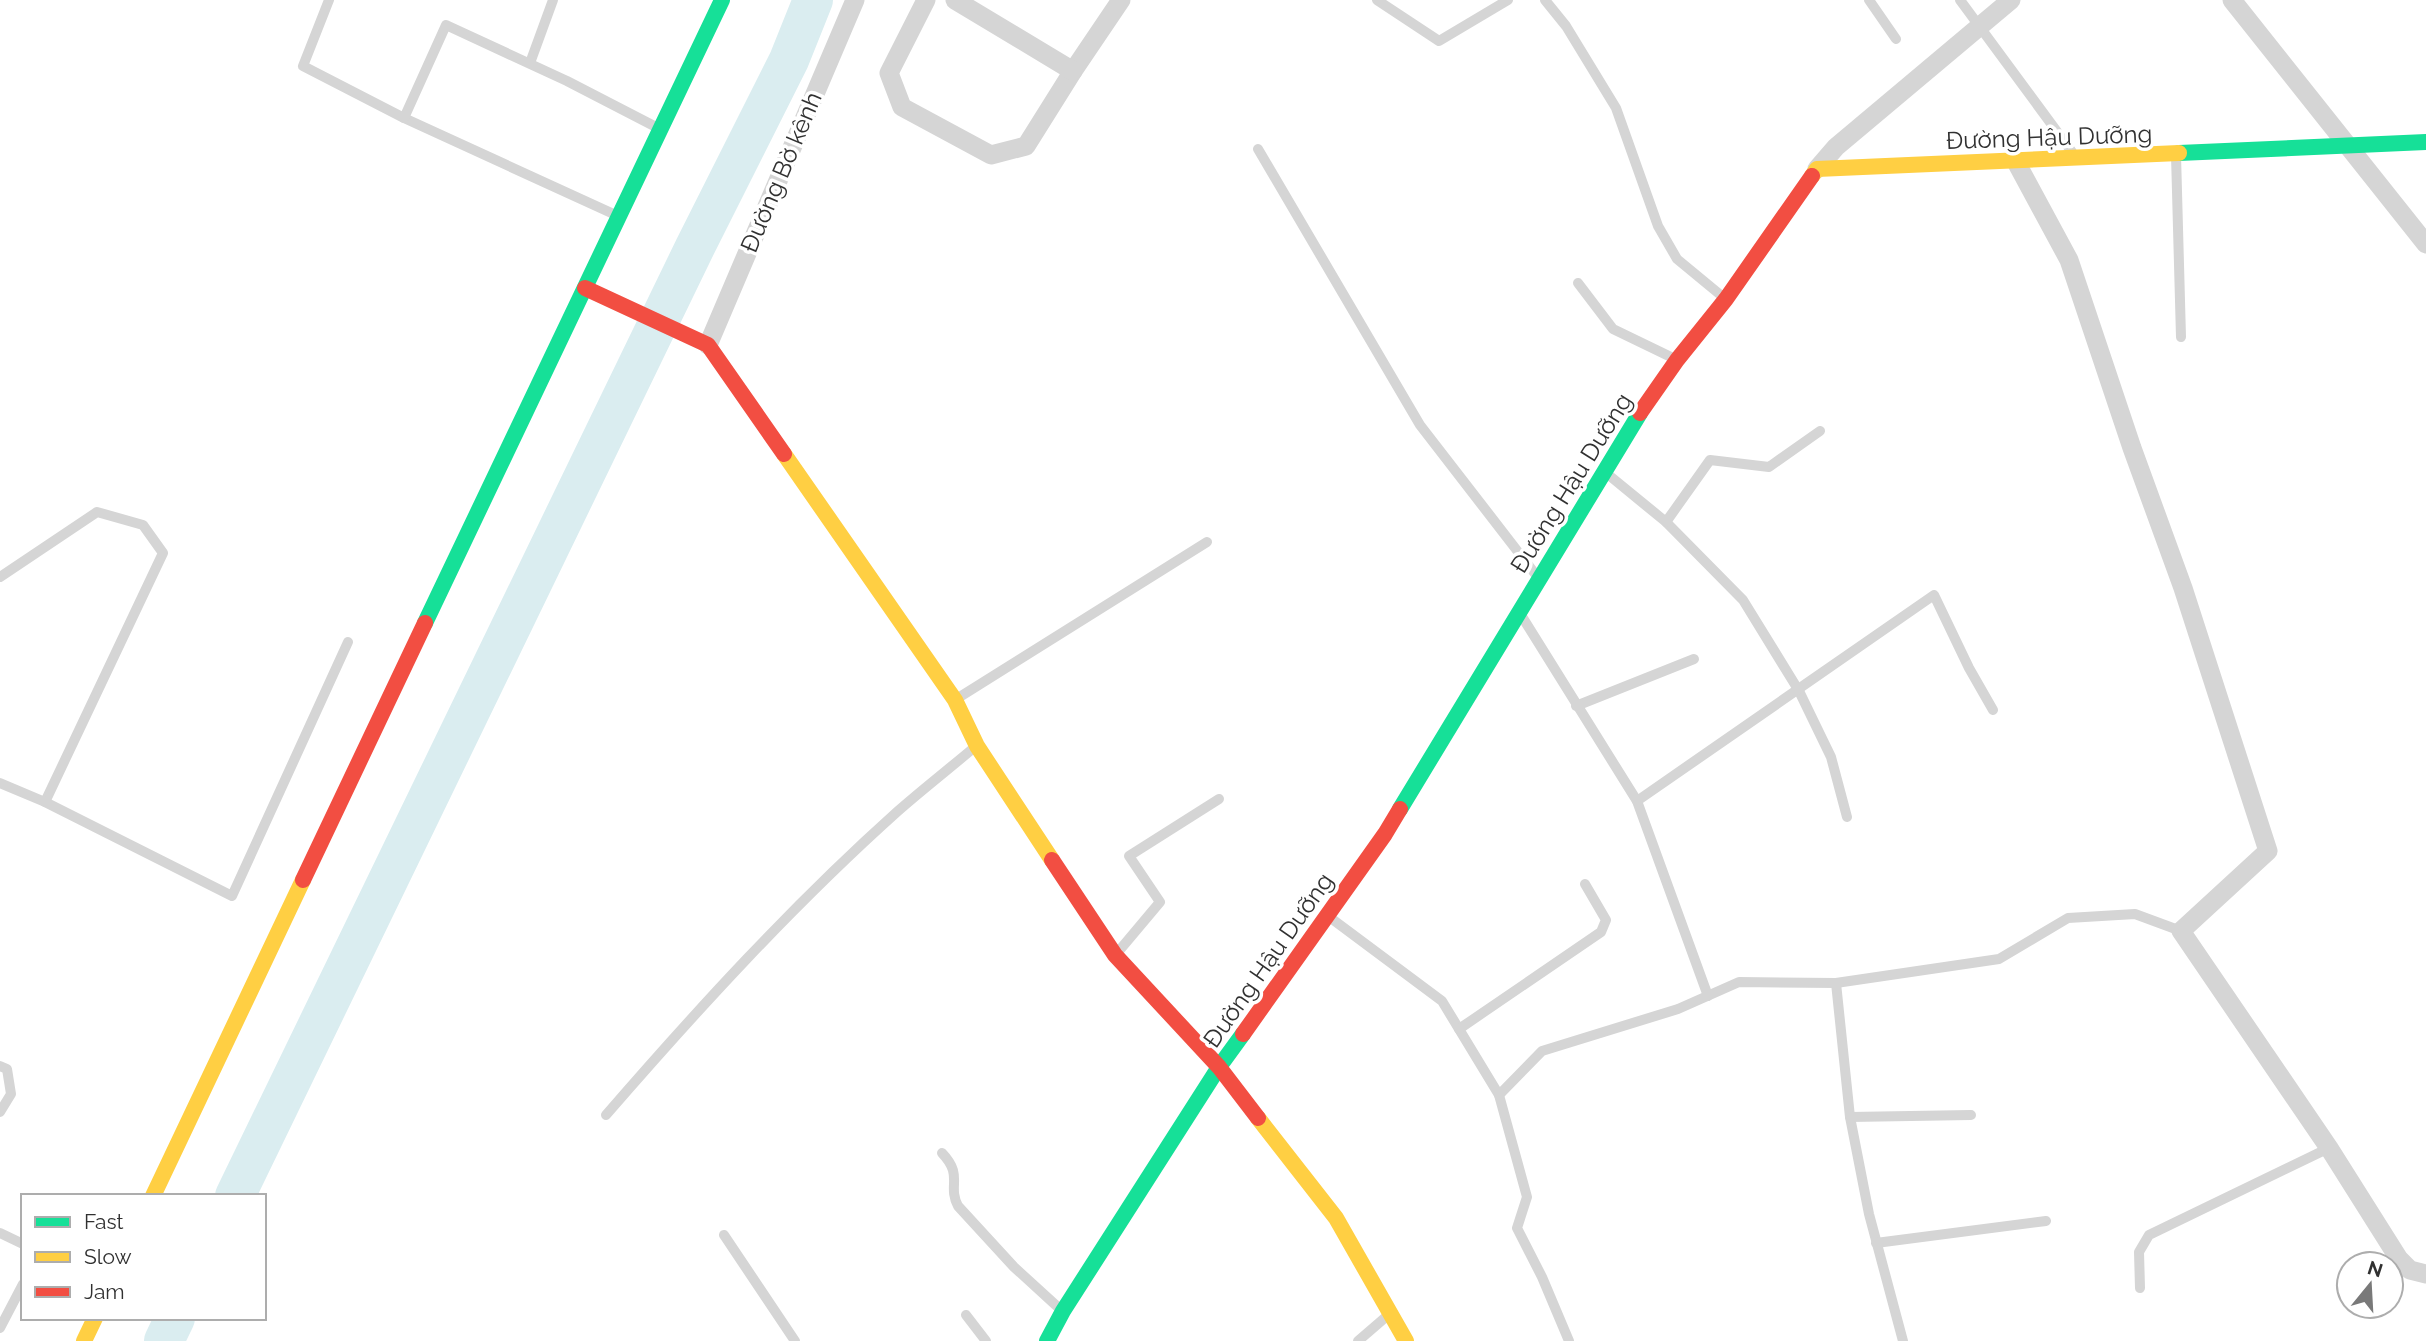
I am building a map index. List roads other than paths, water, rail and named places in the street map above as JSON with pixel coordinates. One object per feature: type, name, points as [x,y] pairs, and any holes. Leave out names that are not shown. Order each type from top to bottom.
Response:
[{"type":"street","points":[[154,1194],[722,0]]},
{"type":"street","name":"Đường Bờ kênh","points":[[708,345],[855,0]]},
{"type":"street","points":[[926,0],[889,74],[902,107],[991,155],[1026,146],[1121,0]]},
{"type":"street","points":[[955,0],[1073,71]]},
{"type":"street","points":[[1817,169],[1836,147],[2011,0]]},
{"type":"street","points":[[2232,0],[2426,244]]},
{"type":"street","name":"Đường Hậu Dưỡng","points":[[1047,1341],[1063,1311],[1219,1067],[1385,834],[1633,423],[1677,360],[1726,299],[1817,169],[2426,142]]},
{"type":"street","points":[[2015,160],[2069,260],[2132,448],[2183,588],[2268,851],[2181,931],[2329,1149],[2399,1259],[2410,1270],[2426,1274]]},
{"type":"street","points":[[585,288],[708,345],[955,700],[977,746],[1115,955],[1219,1067],[1336,1219],[1406,1341]]},
{"type":"street","points":[[84,1341],[94,1320]]},
{"type":"lane","points":[[329,0],[303,66],[404,118],[618,217]]},
{"type":"lane","points":[[530,63],[554,0]]},
{"type":"lane","points":[[1377,0],[1439,41],[1507,0]]},
{"type":"lane","points":[[1545,0],[1566,26],[1616,108],[1658,226],[1677,259],[1726,299]]},
{"type":"lane","points":[[1869,0],[1896,39]]},
{"type":"lane","points":[[1960,0],[2077,159]]},
{"type":"lane","points":[[404,118],[446,25],[530,63],[660,129]]},
{"type":"lane","points":[[1258,149],[1420,425],[1538,579]]},
{"type":"lane","points":[[2176,155],[2181,337]]},
{"type":"lane","points":[[1578,283],[1614,329],[1677,360]]},
{"type":"lane","points":[[1666,522],[1710,460],[1769,467],[1820,431]]},
{"type":"lane","points":[[1604,471],[1666,522],[1743,600],[1799,691],[1830,757],[1847,817]]},
{"type":"lane","points":[[0,577],[97,512],[143,525],[163,553],[45,802]]},
{"type":"lane","points":[[955,700],[1207,542]]},
{"type":"lane","points":[[1637,802],[1934,595],[1969,668],[1993,710]]},
{"type":"lane","points":[[1518,611],[1637,802],[1708,996]]},
{"type":"lane","points":[[0,783],[45,802],[232,896],[348,642]]},
{"type":"lane","points":[[1576,706],[1694,659]]},
{"type":"lane","points":[[606,1115],[704,1003],[828,876],[899,810],[977,746]]},
{"type":"lane","points":[[1115,955],[1160,902],[1129,856],[1219,799]]},
{"type":"lane","points":[[1459,1030],[1601,932],[1606,920],[1585,884]]},
{"type":"lane","points":[[1499,1095],[1542,1051],[1678,1009],[1739,982],[1836,983],[1999,959],[2068,918],[2135,914],[2181,931]]},
{"type":"lane","points":[[1327,916],[1442,1001],[1499,1095],[1527,1197],[1517,1228],[1542,1277],[1569,1341]]},
{"type":"lane","points":[[1836,983],[1850,1116],[1876,1243],[1903,1341]]},
{"type":"lane","points":[[0,1066],[7,1069],[11,1094],[0,1112]]},
{"type":"lane","points":[[1850,1116],[1971,1115]]},
{"type":"lane","points":[[2140,1288],[2139,1252],[2149,1235],[2329,1149]]},
{"type":"lane","points":[[942,1153],[954,1169],[954,1195],[958,1206],[1014,1267],[1063,1311]]},
{"type":"lane","points":[[1876,1243],[2046,1221]]},
{"type":"lane","points":[[0,1233],[21,1243]]},
{"type":"lane","points":[[724,1235],[795,1341]]},
{"type":"lane","points":[[0,1328],[21,1288]]},
{"type":"lane","points":[[1358,1341],[1391,1313]]},
{"type":"lane","points":[[966,1315],[986,1341]]},
{"type":"waterway","points":[[236,1194],[695,247],[789,60],[813,0]]},
{"type":"waterway","points":[[164,1341],[174,1320]]}]
